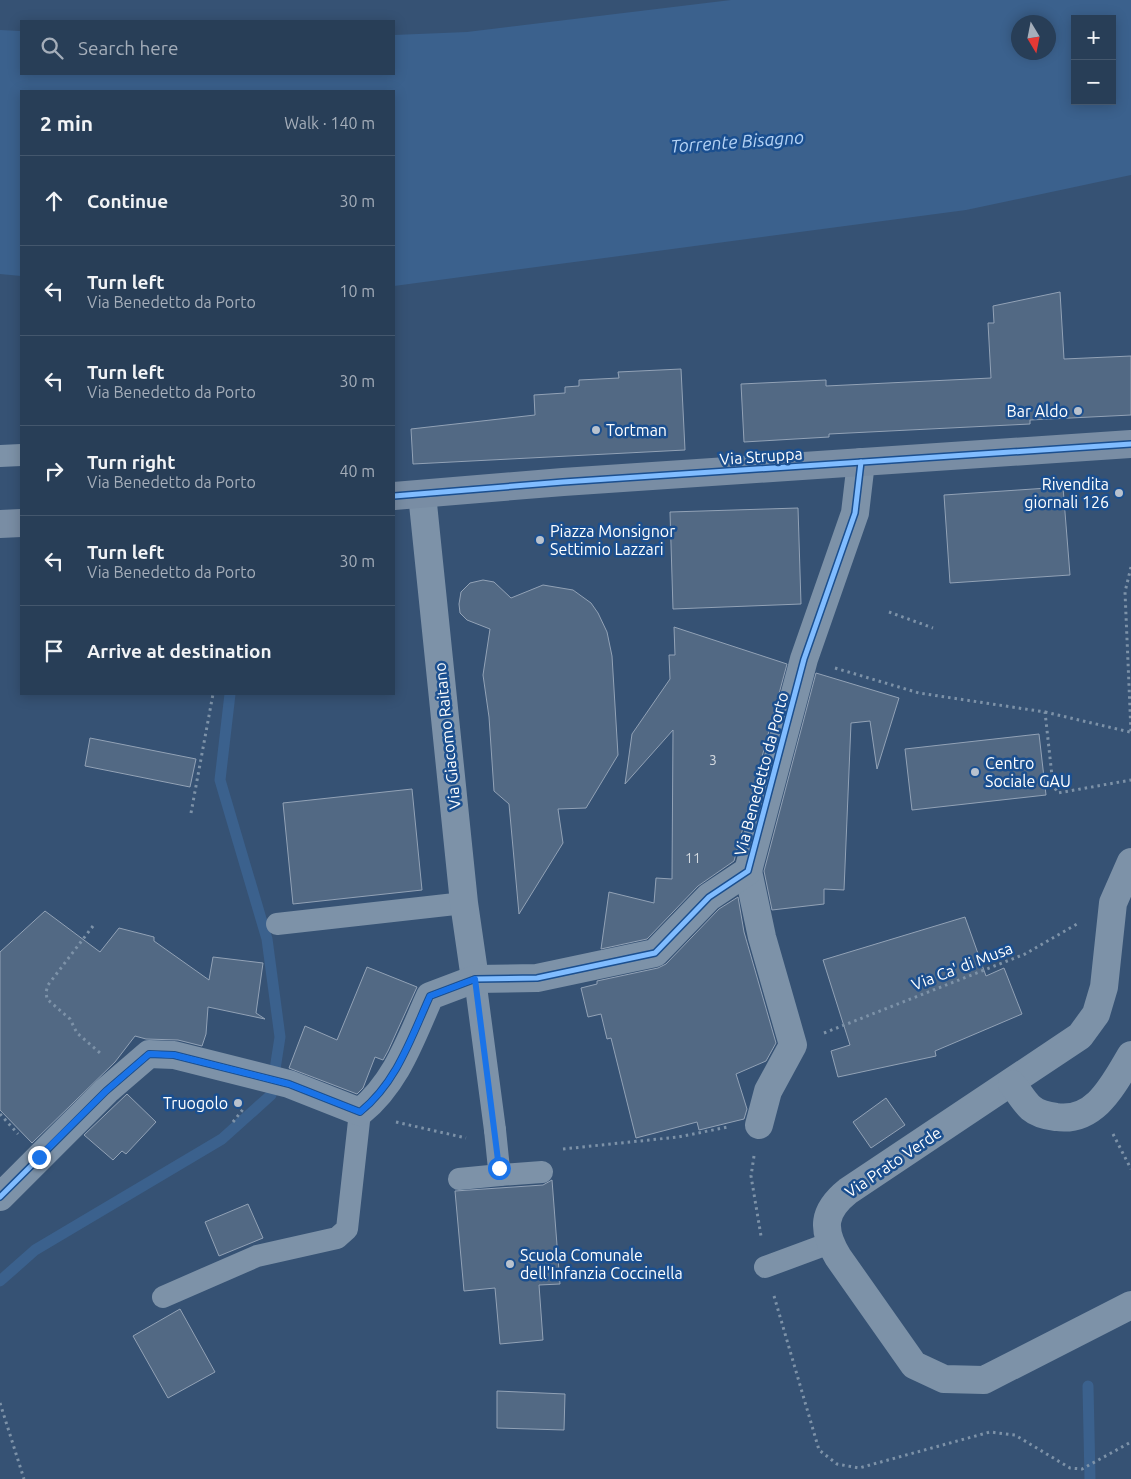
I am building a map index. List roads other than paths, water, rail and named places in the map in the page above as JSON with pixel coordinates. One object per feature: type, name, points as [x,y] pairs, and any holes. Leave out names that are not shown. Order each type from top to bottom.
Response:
[{"type":"street","name":"Via Struppa","points":[[395,496],[573,481],[1131,444]]},
{"type":"street","name":"Via Benedetto da Porto","points":[[360,1112],[377,1098],[394,1075],[430,996],[475,979],[537,978],[655,953],[709,897],[748,871],[804,659],[856,513],[861,462]]},
{"type":"street","name":"Via Giacomo Raitano","points":[[422,494],[464,903],[475,979]]},
{"type":"street","points":[[0,524],[20,523]]},
{"type":"street","name":"Via Prato Verde","points":[[830,1244],[827,1228],[834,1202],[1012,1084],[1080,1036],[1096,1014],[1104,987],[1113,903],[1131,862]]},
{"type":"street","points":[[748,871],[762,937],[793,1045],[768,1091],[759,1124]]},
{"type":"street","points":[[0,1197],[106,1091],[149,1054],[174,1055],[289,1084],[360,1112]]},
{"type":"street","points":[[1012,1084],[1031,1108],[1047,1116],[1078,1117],[1089,1112],[1109,1091],[1131,1055]]},
{"type":"street","points":[[830,1244],[914,1365],[944,1379],[984,1380],[1131,1305]]},
{"type":"lane","points":[[0,456],[20,455]]},
{"type":"lane","points":[[277,924],[464,903]]},
{"type":"lane","points":[[475,979],[485,1135],[500,1172]]},
{"type":"lane","points":[[163,1297],[257,1256],[337,1238],[347,1230],[360,1112]]},
{"type":"lane","points":[[459,1179],[500,1172],[542,1172]]},
{"type":"lane","points":[[765,1267],[830,1244]]},
{"type":"water","name":"Torrente Bisagno","points":[[731,0],[1131,0],[1131,175],[966,210],[395,286],[395,90],[20,90],[20,276],[0,274],[0,30],[20,31],[20,75],[395,75],[395,35],[467,32]]},
{"type":"waterway","points":[[0,1281],[35,1250],[222,1139],[271,1095],[280,1037],[267,939],[220,780],[230,695]]},
{"type":"waterway","points":[[1088,1386],[1090,1479]]},
{"type":"place","name":"Bar Aldo","points":[[1078,411]]},
{"type":"place","name":"Tortman","points":[[596,430]]},
{"type":"place","name":"Rivendita giornali 126","points":[[1119,493]]},
{"type":"place","name":"Piazza Monsignor Settimio Lazzari","points":[[540,540]]},
{"type":"place","name":"Centro Sociale GAU","points":[[975,772]]},
{"type":"place","name":"Truogolo","points":[[238,1103]]},
{"type":"place","name":"Scuola Comunale dell'Infanzia Coccinella","points":[[510,1264]]}]
